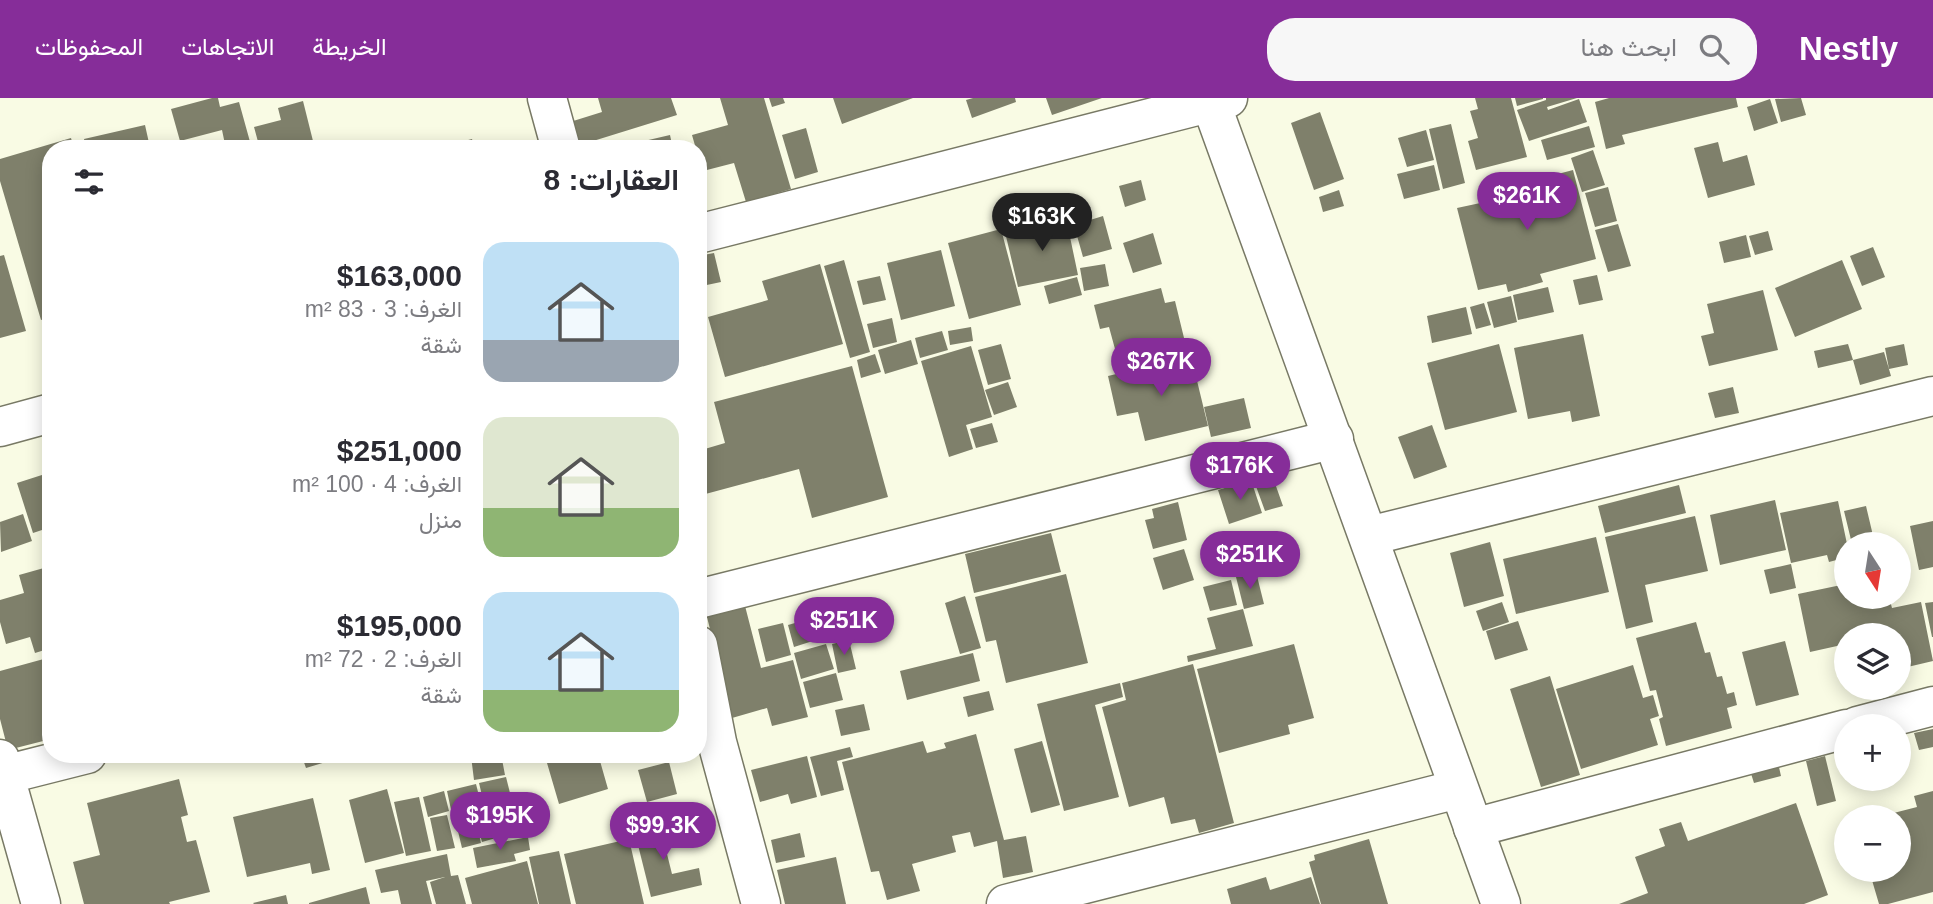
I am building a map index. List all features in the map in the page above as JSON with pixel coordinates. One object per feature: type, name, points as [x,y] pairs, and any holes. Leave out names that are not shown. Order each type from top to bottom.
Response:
[{"type":"street","points":[[547,98],[559,140]]},
{"type":"street","points":[[707,232],[1216,100],[1458,789],[1501,904]]},
{"type":"street","points":[[1369,536],[1933,396]]},
{"type":"street","points":[[0,427],[42,415]]},
{"type":"street","points":[[707,597],[1334,439]]},
{"type":"street","points":[[707,694],[716,742],[761,904]]},
{"type":"street","points":[[1903,714],[1933,706]]},
{"type":"street","points":[[1473,828],[1834,732]]},
{"type":"street","points":[[41,904],[2,770],[42,762]]},
{"type":"street","points":[[1006,904],[1458,789]]},
{"type":"building","points":[[212,98],[218,98],[220,107],[239,102],[250,140],[224,140],[222,130],[180,140],[171,109]]},
{"type":"building","points":[[598,98],[671,98],[677,115],[596,140],[575,140],[570,122],[602,112]]},
{"type":"building","points":[[720,98],[764,98],[791,189],[746,202],[734,163],[707,170],[707,140],[693,140],[692,135],[728,125]]},
{"type":"building","points":[[769,98],[783,98],[785,103],[772,107]]},
{"type":"building","points":[[833,98],[913,98],[842,124]]},
{"type":"building","points":[[1015,98],[1016,102],[972,118],[966,100]]},
{"type":"building","points":[[1046,98],[1102,98],[1052,115]]},
{"type":"building","points":[[1475,98],[1511,98],[1527,157],[1476,170],[1468,141],[1478,138],[1470,111],[1478,109]]},
{"type":"building","points":[[1515,98],[1543,98],[1543,99],[1517,106]]},
{"type":"building","points":[[1546,98],[1577,98],[1547,107],[1548,110],[1579,99],[1587,122],[1529,141],[1517,110]]},
{"type":"building","points":[[1609,98],[1736,98],[1738,107],[1622,135],[1625,144],[1606,149],[1595,102]]},
{"type":"building","points":[[1801,98],[1806,115],[1781,122],[1775,99]]},
{"type":"building","points":[[1770,99],[1778,123],[1754,131],[1747,107]]},
{"type":"building","points":[[303,101],[313,140],[258,140],[254,127],[281,120],[278,108]]},
{"type":"building","points":[[1320,112],[1344,179],[1314,190],[1291,123]]},
{"type":"building","points":[[1451,124],[1465,183],[1443,189],[1429,129]]},
{"type":"building","points":[[145,125],[148,140],[84,140]]},
{"type":"building","points":[[1589,126],[1595,147],[1547,160],[1541,140]]},
{"type":"building","points":[[806,128],[818,172],[795,179],[782,135]]},
{"type":"building","points":[[1426,130],[1434,160],[1407,167],[1398,138]]},
{"type":"building","points":[[670,135],[671,140],[648,140]]},
{"type":"building","points":[[1718,142],[1723,162],[1747,155],[1755,185],[1708,198],[1694,148]]},
{"type":"building","points":[[42,147],[41,320],[0,181],[0,159]]},
{"type":"building","points":[[1593,150],[1605,185],[1582,192],[1571,158]]},
{"type":"building","points":[[1434,165],[1440,190],[1404,199],[1397,174]]},
{"type":"building","points":[[1573,170],[1596,259],[1540,274],[1543,282],[1508,292],[1506,284],[1478,290],[1457,208],[1485,202],[1483,194]]},
{"type":"building","points":[[1141,180],[1146,200],[1125,207],[1119,186]]},
{"type":"building","points":[[1608,187],[1617,221],[1595,227],[1585,193]]},
{"type":"building","points":[[1339,190],[1344,206],[1323,212],[1319,197]]},
{"type":"building","points":[[1103,216],[1112,249],[1083,257],[1074,225]]},
{"type":"building","points":[[1066,218],[1078,275],[1018,287],[1005,232]]},
{"type":"building","points":[[1618,224],[1631,266],[1608,272],[1595,230]]},
{"type":"building","points":[[1001,229],[1021,305],[969,319],[948,243]]},
{"type":"building","points":[[1768,231],[1773,250],[1755,255],[1749,236]]},
{"type":"building","points":[[1153,233],[1162,264],[1133,273],[1123,243]]},
{"type":"building","points":[[1746,235],[1751,257],[1724,263],[1719,242]]},
{"type":"building","points":[[1873,247],[1885,277],[1862,286],[1850,256]]},
{"type":"building","points":[[941,250],[955,306],[901,320],[887,263]]},
{"type":"building","points":[[714,253],[721,282],[707,285],[707,254]]},
{"type":"building","points":[[4,255],[26,331],[0,338],[0,256]]},
{"type":"building","points":[[844,260],[870,352],[850,358],[824,266]]},
{"type":"building","points":[[1842,260],[1862,309],[1795,337],[1775,288]]},
{"type":"building","points":[[820,264],[843,344],[725,377],[708,317],[768,300],[762,281]]},
{"type":"building","points":[[1105,264],[1109,286],[1084,291],[1080,268]]},
{"type":"building","points":[[1597,275],[1603,300],[1579,305],[1573,280]]},
{"type":"building","points":[[880,276],[886,300],[863,305],[857,281]]},
{"type":"building","points":[[1077,277],[1082,295],[1049,304],[1044,286]]},
{"type":"building","points":[[1548,287],[1554,312],[1518,320],[1513,295]]},
{"type":"building","points":[[1161,288],[1165,303],[1175,301],[1185,342],[1172,345],[1175,357],[1121,371],[1109,327],[1100,329],[1094,305]]},
{"type":"building","points":[[1763,290],[1778,350],[1709,366],[1701,336],[1714,333],[1707,304]]},
{"type":"building","points":[[1511,296],[1517,322],[1494,328],[1487,302]]},
{"type":"building","points":[[1484,303],[1491,325],[1476,329],[1470,307]]},
{"type":"building","points":[[1466,307],[1472,334],[1432,343],[1427,316]]},
{"type":"building","points":[[892,318],[897,342],[873,348],[867,324]]},
{"type":"building","points":[[971,327],[973,341],[950,345],[948,331]]},
{"type":"building","points":[[942,331],[948,350],[920,358],[915,338]]},
{"type":"building","points":[[1583,334],[1600,416],[1572,422],[1570,411],[1528,419],[1514,348]]},
{"type":"building","points":[[911,340],[918,364],[885,374],[878,350]]},
{"type":"building","points":[[1001,344],[1011,379],[988,385],[978,350]]},
{"type":"building","points":[[1499,344],[1517,412],[1445,430],[1427,363]]},
{"type":"building","points":[[1848,344],[1853,360],[1818,368],[1814,351]]},
{"type":"building","points":[[1904,344],[1908,365],[1889,369],[1885,348]]},
{"type":"building","points":[[971,346],[992,417],[966,425],[973,449],[949,457],[921,361]]},
{"type":"building","points":[[1884,352],[1891,376],[1860,385],[1853,360]]},
{"type":"building","points":[[875,354],[881,372],[861,378],[857,360]]},
{"type":"building","points":[[1191,356],[1208,426],[1145,441],[1138,412],[1117,416],[1108,376]]},
{"type":"building","points":[[852,366],[888,497],[812,518],[799,469],[707,494],[707,448],[725,443],[714,402]]},
{"type":"building","points":[[1008,382],[1017,407],[994,415],[985,390]]},
{"type":"building","points":[[1733,387],[1739,413],[1715,418],[1708,393]]},
{"type":"building","points":[[1244,398],[1251,428],[1211,437],[1204,407]]},
{"type":"building","points":[[992,423],[998,442],[976,448],[970,429]]},
{"type":"building","points":[[1432,425],[1447,467],[1414,479],[1398,437]]},
{"type":"building","points":[[1271,472],[1283,506],[1265,511],[1253,478]]},
{"type":"building","points":[[42,475],[42,530],[33,533],[17,483]]},
{"type":"building","points":[[1251,480],[1262,513],[1229,524],[1218,490]]},
{"type":"building","points":[[1679,485],[1686,513],[1605,533],[1598,506]]},
{"type":"building","points":[[1775,500],[1786,550],[1720,565],[1710,515]]},
{"type":"building","points":[[1838,501],[1844,532],[1834,532],[1834,561],[1829,562],[1827,555],[1791,563],[1780,513]]},
{"type":"building","points":[[1178,502],[1187,540],[1153,549],[1145,520],[1154,518],[1152,509]]},
{"type":"building","points":[[1866,506],[1872,532],[1849,532],[1844,511]]},
{"type":"building","points":[[23,514],[32,541],[1,552],[0,522]]},
{"type":"building","points":[[1695,516],[1708,571],[1645,585],[1653,622],[1626,629],[1605,537]]},
{"type":"building","points":[[1933,521],[1933,567],[1919,570],[1910,526]]},
{"type":"building","points":[[1051,533],[1061,572],[974,593],[965,554]]},
{"type":"building","points":[[1596,537],[1609,592],[1516,614],[1503,559]]},
{"type":"building","points":[[1490,542],[1504,596],[1464,607],[1450,553]]},
{"type":"building","points":[[1184,549],[1194,580],[1163,590],[1153,558]]},
{"type":"building","points":[[1791,564],[1796,588],[1770,594],[1764,570]]},
{"type":"building","points":[[42,569],[42,651],[35,653],[30,637],[6,644],[0,622],[0,600],[24,593],[19,575]]},
{"type":"building","points":[[1256,572],[1264,604],[1244,609],[1236,577]]},
{"type":"building","points":[[1066,574],[1088,663],[1006,683],[996,640],[986,642],[975,597]]},
{"type":"building","points":[[1231,580],[1237,605],[1210,611],[1203,587]]},
{"type":"building","points":[[1834,586],[1834,609],[1911,609],[1911,604],[1921,602],[1933,661],[1911,666],[1911,623],[1834,623],[1834,647],[1810,652],[1798,594]]},
{"type":"building","points":[[965,596],[981,648],[960,654],[945,603]]},
{"type":"building","points":[[744,602],[761,668],[793,660],[808,717],[772,726],[767,708],[732,718],[707,613]]},
{"type":"building","points":[[1502,602],[1509,622],[1483,631],[1476,611]]},
{"type":"building","points":[[1933,602],[1933,637],[1932,637],[1925,603]]},
{"type":"building","points":[[839,605],[847,635],[826,640],[819,610]]},
{"type":"building","points":[[1243,609],[1253,646],[1188,662],[1187,656],[1216,649],[1207,618]]},
{"type":"building","points":[[816,617],[822,638],[794,647],[788,625]]},
{"type":"building","points":[[1518,621],[1528,650],[1495,660],[1486,631]]},
{"type":"building","points":[[1696,622],[1705,653],[1710,652],[1717,677],[1722,676],[1727,694],[1734,692],[1737,705],[1727,708],[1732,728],[1666,746],[1659,719],[1663,717],[1656,690],[1650,691],[1636,638]]},
{"type":"building","points":[[783,623],[791,655],[766,662],[758,629]]},
{"type":"building","points":[[849,640],[856,669],[838,673],[832,644]]},
{"type":"building","points":[[1785,641],[1799,695],[1756,706],[1742,652]]},
{"type":"building","points":[[826,644],[834,669],[801,679],[794,653]]},
{"type":"building","points":[[1294,644],[1314,718],[1288,725],[1290,734],[1219,753],[1197,669]]},
{"type":"building","points":[[973,653],[980,681],[907,700],[900,671]]},
{"type":"building","points":[[42,659],[42,741],[8,750],[0,719],[0,671]]},
{"type":"building","points":[[1193,664],[1234,823],[1199,833],[1195,819],[1171,824],[1164,797],[1129,807],[1102,707],[1126,700],[1122,683]]},
{"type":"building","points":[[1633,665],[1643,698],[1653,695],[1659,716],[1650,719],[1658,745],[1581,769],[1556,689]]},
{"type":"building","points":[[836,673],[843,700],[810,708],[803,682]]},
{"type":"building","points":[[1550,676],[1580,775],[1541,787],[1510,689]]},
{"type":"building","points":[[1120,683],[1123,697],[1095,705],[1119,797],[1064,811],[1037,704]]},
{"type":"building","points":[[989,691],[994,710],[968,717],[963,697]]},
{"type":"building","points":[[864,704],[870,730],[841,736],[835,710]]},
{"type":"building","points":[[1933,729],[1933,747],[1919,750],[1914,733]]},
{"type":"building","points":[[976,734],[1004,840],[1026,836],[1033,872],[1003,878],[997,841],[974,847],[970,832],[952,836],[956,852],[912,864],[920,891],[887,900],[879,871],[871,872],[842,762],[923,741],[927,753],[946,748],[944,743]]},
{"type":"building","points":[[1042,741],[1060,805],[1031,813],[1014,749]]},
{"type":"building","points":[[850,747],[853,757],[837,761],[844,790],[821,796],[810,757]]},
{"type":"building","points":[[1776,754],[1781,776],[1754,783],[1747,761]]},
{"type":"building","points":[[807,756],[817,797],[791,804],[788,794],[760,802],[751,770]]},
{"type":"building","points":[[1825,756],[1836,801],[1817,806],[1806,761]]},
{"type":"building","points":[[304,763],[322,763],[306,768]]},
{"type":"building","points":[[472,763],[503,763],[505,775],[474,780]]},
{"type":"building","points":[[547,763],[601,763],[608,789],[559,804]]},
{"type":"building","points":[[669,763],[677,794],[647,802],[638,770]]},
{"type":"building","points":[[506,777],[513,805],[486,812],[479,783]]},
{"type":"building","points":[[179,779],[188,815],[181,817],[187,842],[196,840],[210,892],[169,902],[170,904],[84,904],[73,862],[100,855],[87,803]]},
{"type":"building","points":[[476,784],[483,812],[453,819],[447,791]]},
{"type":"building","points":[[387,789],[404,853],[365,863],[349,800]]},
{"type":"building","points":[[444,791],[449,811],[428,817],[423,797]]},
{"type":"building","points":[[1933,791],[1933,892],[1879,904],[1873,882],[1911,882],[1911,809],[1917,807],[1914,796]]},
{"type":"building","points":[[419,797],[431,851],[406,856],[394,802]]},
{"type":"building","points":[[313,798],[330,870],[312,874],[310,863],[247,877],[233,817]]},
{"type":"building","points":[[1796,803],[1828,895],[1804,904],[1619,904],[1648,893],[1635,857],[1665,846],[1659,829],[1681,822],[1688,841]]},
{"type":"building","points":[[515,809],[521,831],[482,842],[476,819]]},
{"type":"building","points":[[447,815],[455,848],[437,851],[430,818]]},
{"type":"building","points":[[475,818],[481,843],[462,848],[456,823]]},
{"type":"building","points":[[674,823],[679,843],[665,846],[672,874],[699,868],[702,885],[651,897],[635,833]]},
{"type":"building","points":[[800,833],[805,857],[776,863],[771,840]]},
{"type":"building","points":[[528,837],[530,850],[514,854],[516,861],[477,868],[473,848]]},
{"type":"building","points":[[629,839],[644,904],[576,904],[564,854]]},
{"type":"building","points":[[1369,839],[1388,904],[1321,904],[1309,862],[1315,860],[1314,855]]},
{"type":"building","points":[[559,851],[571,904],[539,904],[529,857]]},
{"type":"building","points":[[447,854],[451,876],[458,875],[466,904],[436,904],[430,882],[445,877],[426,881],[432,904],[401,904],[398,890],[381,893],[375,870]]},
{"type":"building","points":[[836,857],[846,904],[785,904],[777,870]]},
{"type":"building","points":[[527,861],[538,904],[472,904],[465,878]]},
{"type":"building","points":[[1266,877],[1270,890],[1311,877],[1320,904],[1231,904],[1227,889]]},
{"type":"building","points":[[366,887],[370,904],[309,904],[309,903]]},
{"type":"building","points":[[286,895],[288,904],[253,903]]}]
